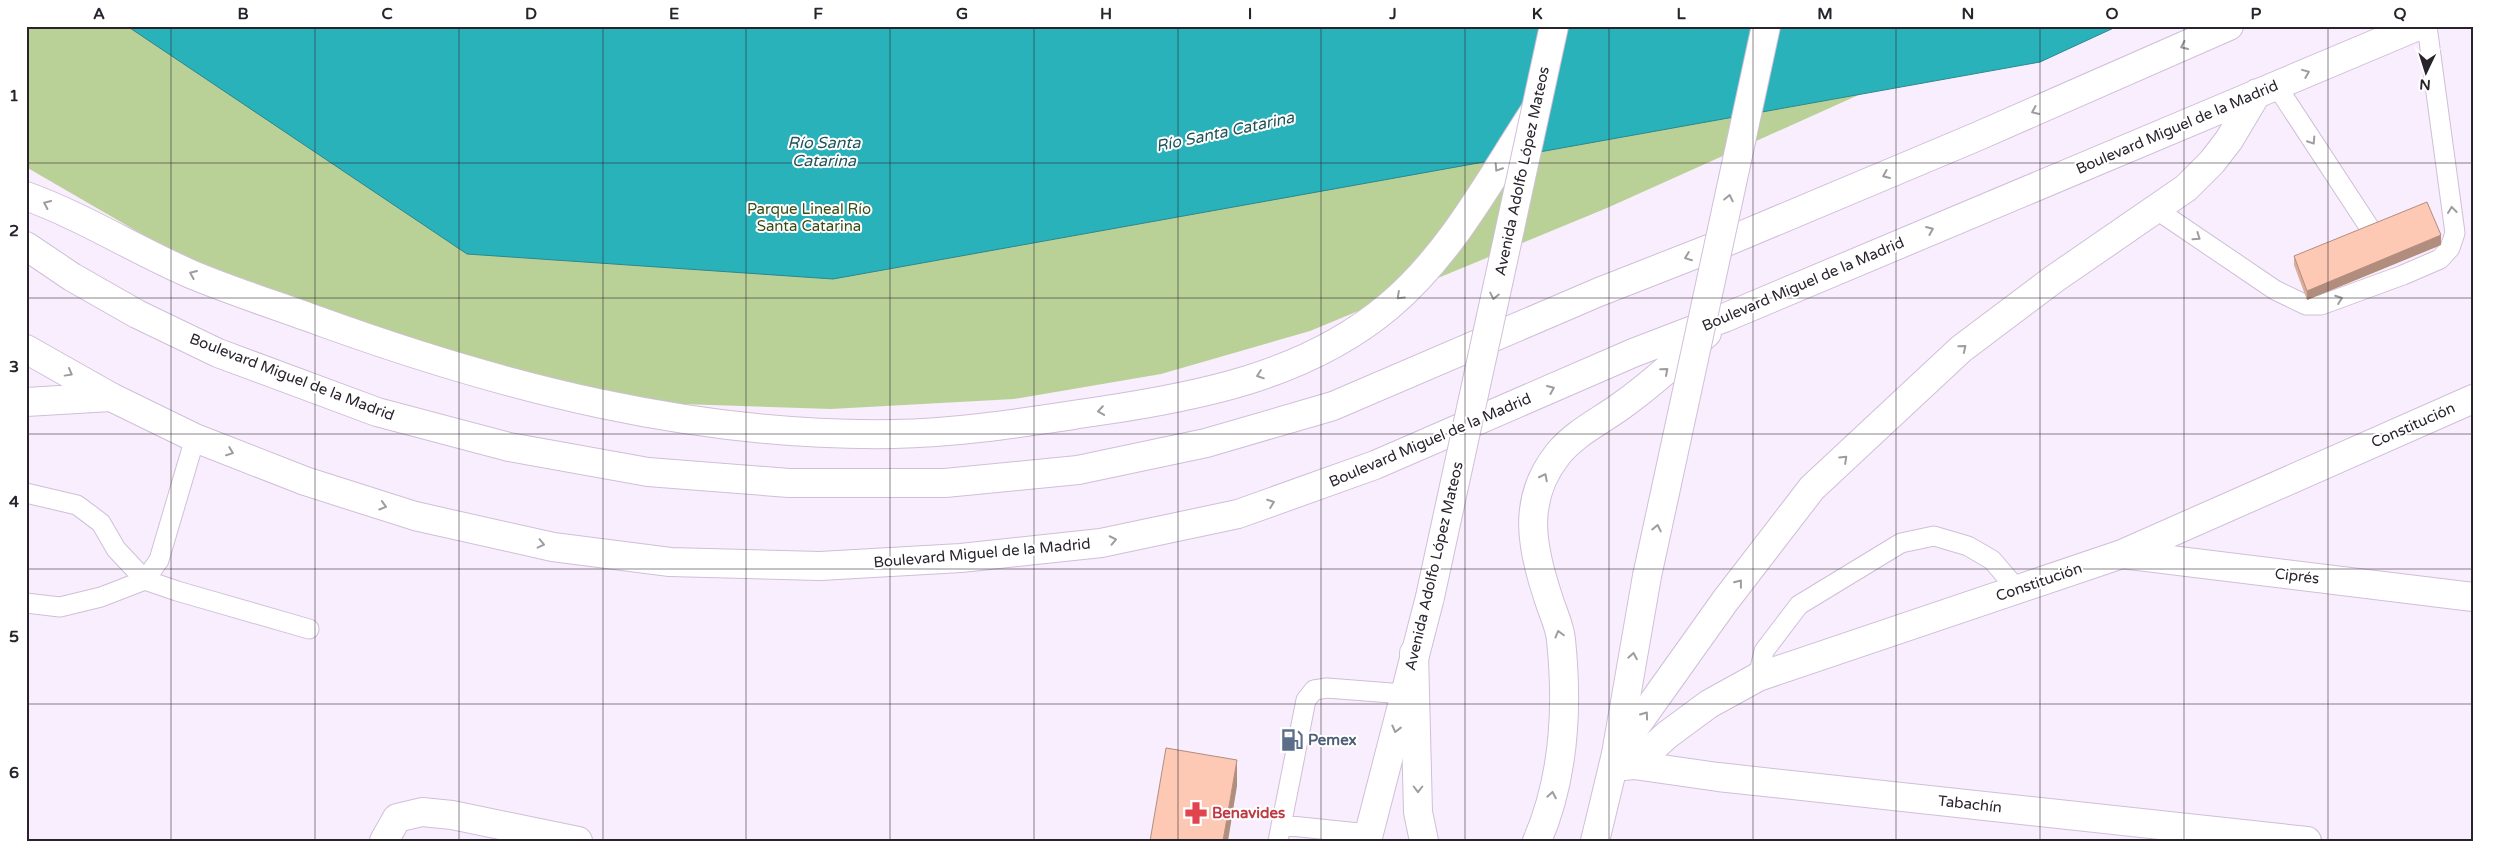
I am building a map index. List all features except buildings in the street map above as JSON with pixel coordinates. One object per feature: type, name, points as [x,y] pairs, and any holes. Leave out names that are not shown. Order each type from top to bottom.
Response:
[{"type":"main road","name":"Avenida Adolfo López Mateos","points":[[1368,838],[1414,653],[1430,597],[1554,26]]},
{"type":"main road","points":[[1595,841],[1621,762],[1647,576],[1766,26]]},
{"type":"main road","name":"Boulevard Miguel de la Madrid","points":[[26,246],[72,277],[137,314],[218,353],[378,412],[509,447],[648,472],[789,483],[945,483],[1078,470],[1206,443],[1333,406],[1599,292],[1720,245],[1958,145],[2229,26]]},
{"type":"main road","name":"Boulevard Miguel de la Madrid","points":[[26,349],[111,398],[195,438],[305,481],[415,516],[553,547],[670,562],[820,566],[961,558],[1101,543],[1238,514],[1375,465],[1633,353],[1724,318],[2418,26]]},
{"type":"main road","points":[[1621,762],[1725,601],[1812,488],[1961,349],[2054,279],[2157,210],[2186,188],[2212,162],[2267,89]]},
{"type":"main road","points":[[26,196],[194,275],[384,345],[509,383],[626,410],[744,427],[812,432],[896,434],[995,427],[1170,401],[1257,376],[1332,347],[1390,305],[1444,251],[1534,112]]},
{"type":"main road","points":[[1537,841],[1549,812],[1561,745],[1566,691],[1561,637],[1540,574],[1532,525],[1533,505],[1539,487],[1558,454],[1572,440],[1652,382],[1724,318]]},
{"type":"main road","points":[[26,402],[111,398]]},
{"type":"main road","name":"Constitución","points":[[1621,762],[1667,735],[1709,704],[1758,677],[2122,554],[2473,399]]},
{"type":"main road","name":"Ciprés","points":[[2122,554],[2473,598]]},
{"type":"main road","points":[[1414,653],[1418,812],[1424,841]]},
{"type":"main road","name":"Tabachín","points":[[1621,762],[1718,777],[2307,841]]},
{"type":"main road","points":[[384,841],[398,818],[422,812],[452,814],[578,841]]},
{"type":"lane","points":[[2157,210],[2275,290],[2306,305],[2321,305],[2399,270],[2440,259],[2450,248],[2455,233],[2427,26]]},
{"type":"lane","points":[[2267,89],[2373,233]]},
{"type":"lane","points":[[26,603],[60,607],[101,597],[145,580],[159,560],[195,438]]},
{"type":"lane","points":[[26,493],[77,505],[101,523],[116,549],[145,580],[177,592],[309,629]]},
{"type":"lane","points":[[1758,677],[1764,652],[1799,605],[1901,543],[1934,536],[1968,546],[1992,560],[2017,590]]},
{"type":"lane","points":[[1368,838],[1280,833],[1306,700],[1314,690],[1327,688],[1404,694]]},
{"type":"green space","name":"Parque Lineal Río Santa Catarina","points":[[26,26],[2012,26],[1607,208],[1310,331],[1161,374],[1014,399],[831,409],[681,404],[550,389],[238,284],[164,247],[26,167]]},
{"type":"water","name":"Río Santa Catarina","points":[[127,26],[2118,26],[2040,62],[833,279],[467,254]]},
{"type":"place","name":"Pemex","points":[[1292,740]]},
{"type":"place","name":"Benavides","points":[[1196,813]]}]
